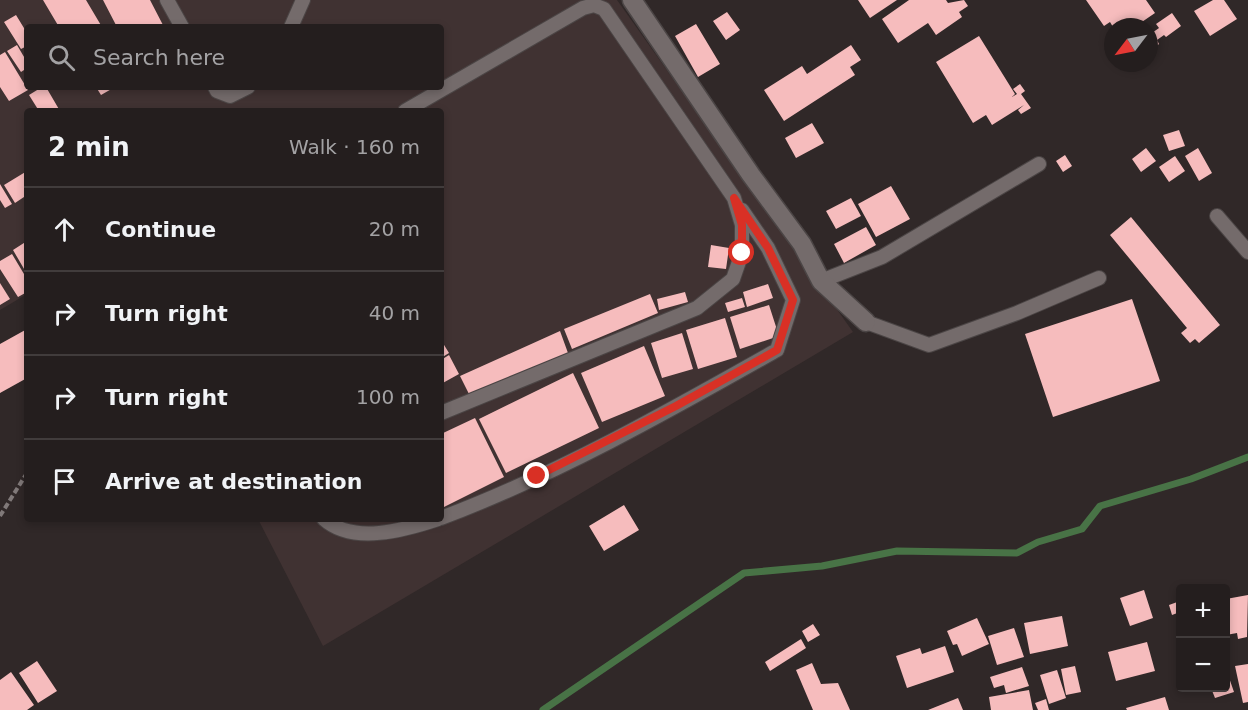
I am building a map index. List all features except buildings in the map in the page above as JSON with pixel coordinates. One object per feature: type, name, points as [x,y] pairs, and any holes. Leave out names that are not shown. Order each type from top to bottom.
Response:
[{"type":"street","points":[[632,0],[751,176],[802,244],[821,281],[866,322]]},
{"type":"lane","points":[[167,0],[180,24]]},
{"type":"lane","points":[[292,24],[303,0]]},
{"type":"lane","points":[[444,88],[593,3],[604,9],[768,248],[793,300],[777,350],[655,417],[480,503],[444,516]]},
{"type":"lane","points":[[216,90],[230,96],[242,90]]},
{"type":"lane","points":[[410,108],[441,90]]},
{"type":"lane","points":[[821,281],[882,257],[1039,164]]},
{"type":"lane","points":[[444,412],[697,308],[733,279],[742,253],[742,225],[734,198]]},
{"type":"lane","points":[[1217,216],[1248,252]]},
{"type":"lane","points":[[866,322],[929,345],[1017,313],[1099,278]]},
{"type":"lane","points":[[327,522],[334,528],[389,533],[426,522]]},
{"type":"path","points":[[0,516],[24,478]]},
{"type":"shaded area","points":[[0,0],[617,0],[853,332],[323,646],[260,522],[444,522],[444,108],[24,108],[24,296],[0,310]]},
{"type":"waterway","points":[[543,710],[744,573],[822,566],[897,551],[1017,553],[1038,542],[1082,529],[1100,506],[1191,479],[1248,457]]},
{"type":"route","points":[[537,476],[676,406],[777,350],[793,300],[768,248],[734,198],[742,225],[742,253]]}]
